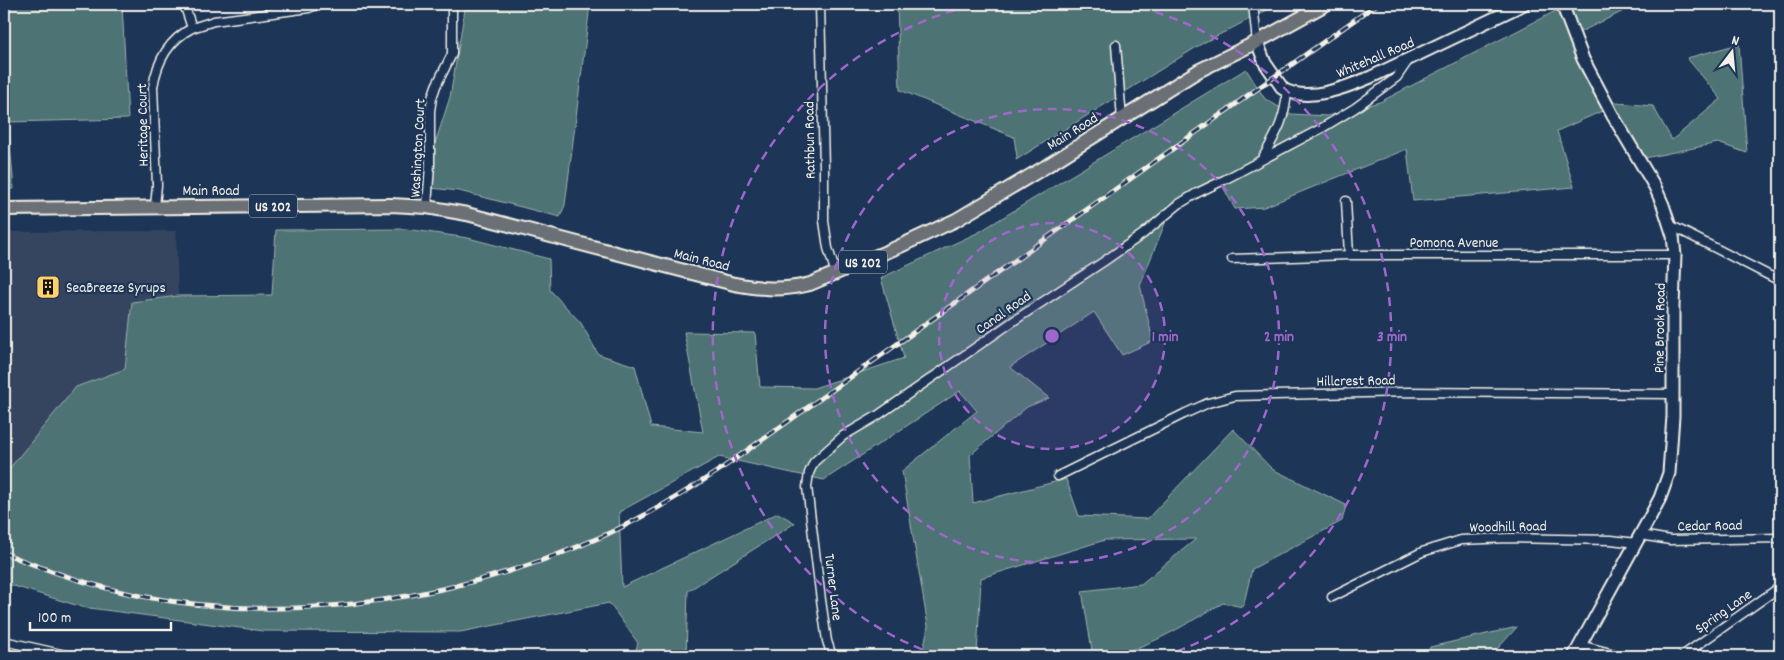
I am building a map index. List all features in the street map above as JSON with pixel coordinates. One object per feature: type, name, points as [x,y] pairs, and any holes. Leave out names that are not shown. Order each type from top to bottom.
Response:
[{"type":"main road","name":"Main Road","points":[[4,209],[427,207],[467,214],[734,284],[765,290],[788,288],[810,284],[836,274],[956,220],[1198,71],[1257,42],[1326,4]]},
{"type":"street","points":[[184,4],[192,28]]},
{"type":"street","name":"Heritage Court","points":[[155,207],[157,185],[153,87],[159,62],[174,41],[192,28],[214,21],[309,8],[319,4]]},
{"type":"street","name":"Washington Court","points":[[427,207],[430,164],[430,111],[436,86],[452,54],[452,4]]},
{"type":"street","name":"Rathbun Road","points":[[820,4],[824,221],[828,248],[836,274]]},
{"type":"street","points":[[1253,4],[1257,42],[1265,63],[1283,89],[1287,91],[1286,107],[1281,126],[1262,159]]},
{"type":"street","name":"Whitehall Road","points":[[1287,91],[1323,94],[1348,86],[1409,60],[1524,4]]},
{"type":"street","name":"Pine Brook Road","points":[[1562,4],[1583,59],[1612,116],[1655,187],[1670,225],[1675,255],[1669,473],[1660,498],[1574,656]]},
{"type":"street","points":[[1116,45],[1122,119]]},
{"type":"street","name":"Canal Road","points":[[812,520],[807,487],[809,473],[814,462],[843,436],[877,416],[1015,320],[1103,262],[1179,204],[1322,128],[1355,108],[1397,77],[1409,60]]},
{"type":"street","points":[[1346,201],[1349,255]]},
{"type":"street","points":[[1670,225],[1780,282]]},
{"type":"street","name":"Pomona Avenue","points":[[1232,258],[1349,255],[1675,255]]},
{"type":"street","name":"Hillcrest Road","points":[[1058,476],[1208,403],[1235,396],[1409,392],[1672,394]]},
{"type":"street","name":"Turner Lane","points":[[812,520],[827,641],[832,656]]},
{"type":"street","name":"Woodhill Road","points":[[1332,597],[1422,552],[1461,540],[1508,538],[1638,539]]},
{"type":"street","name":"Cedar Road","points":[[1638,539],[1780,538]]},
{"type":"street","name":"Spring Lane","points":[[1682,656],[1780,587]]},
{"type":"street","points":[[4,641],[70,656]]},
{"type":"street","points":[[1580,645],[1622,656]]},
{"type":"shaded area","points":[[176,231],[178,296],[133,302],[125,369],[76,387],[4,475],[4,232]]},
{"type":"green space","points":[[4,4],[122,4],[128,119],[8,122],[14,189],[4,189]]},
{"type":"green space","points":[[519,4],[589,4],[565,205],[560,217],[459,191],[421,187],[450,97],[465,9]]},
{"type":"green space","points":[[897,4],[1279,4],[1203,43],[1016,160],[1014,137],[900,90]]},
{"type":"green space","points":[[1569,4],[1638,4],[1572,36],[1605,102],[1653,106],[1672,140],[1721,99],[1687,58],[1739,44],[1747,153],[1718,143],[1640,159],[1609,108],[1557,131],[1574,187],[1413,201],[1407,149],[1264,207],[1235,209],[1221,183],[1170,211],[1140,285],[1153,341],[1122,355],[1094,312],[1010,367],[1049,398],[1027,407],[970,455],[973,503],[1066,479],[1079,516],[1147,519],[1233,429],[1272,469],[1346,505],[1342,521],[1252,569],[1243,607],[1223,603],[1161,638],[1128,651],[1093,656],[1082,591],[1141,584],[1196,539],[1105,540],[981,578],[977,656],[922,656],[928,626],[902,471],[977,411],[960,391],[824,480],[719,457],[619,512],[622,587],[778,513],[795,523],[688,591],[686,656],[634,656],[638,643],[609,603],[460,632],[263,631],[82,607],[4,583],[4,475],[76,387],[125,369],[132,302],[178,296],[272,295],[276,230],[406,229],[468,238],[549,259],[550,290],[581,323],[598,354],[635,366],[651,427],[703,432],[684,332],[755,333],[760,387],[814,388],[904,358],[881,278],[979,232],[1246,69],[1265,99],[1291,114],[1327,116],[1380,102]]},
{"type":"green space","points":[[1517,627],[1491,656],[1428,656],[1430,647]]},
{"type":"railway","points":[[4,553],[71,578],[141,596],[199,605],[258,608],[317,607],[376,601],[435,591],[549,558],[633,522],[718,471],[1377,4]]},
{"type":"place","name":"SeaBreeze Syrups","points":[[48,287]]}]
